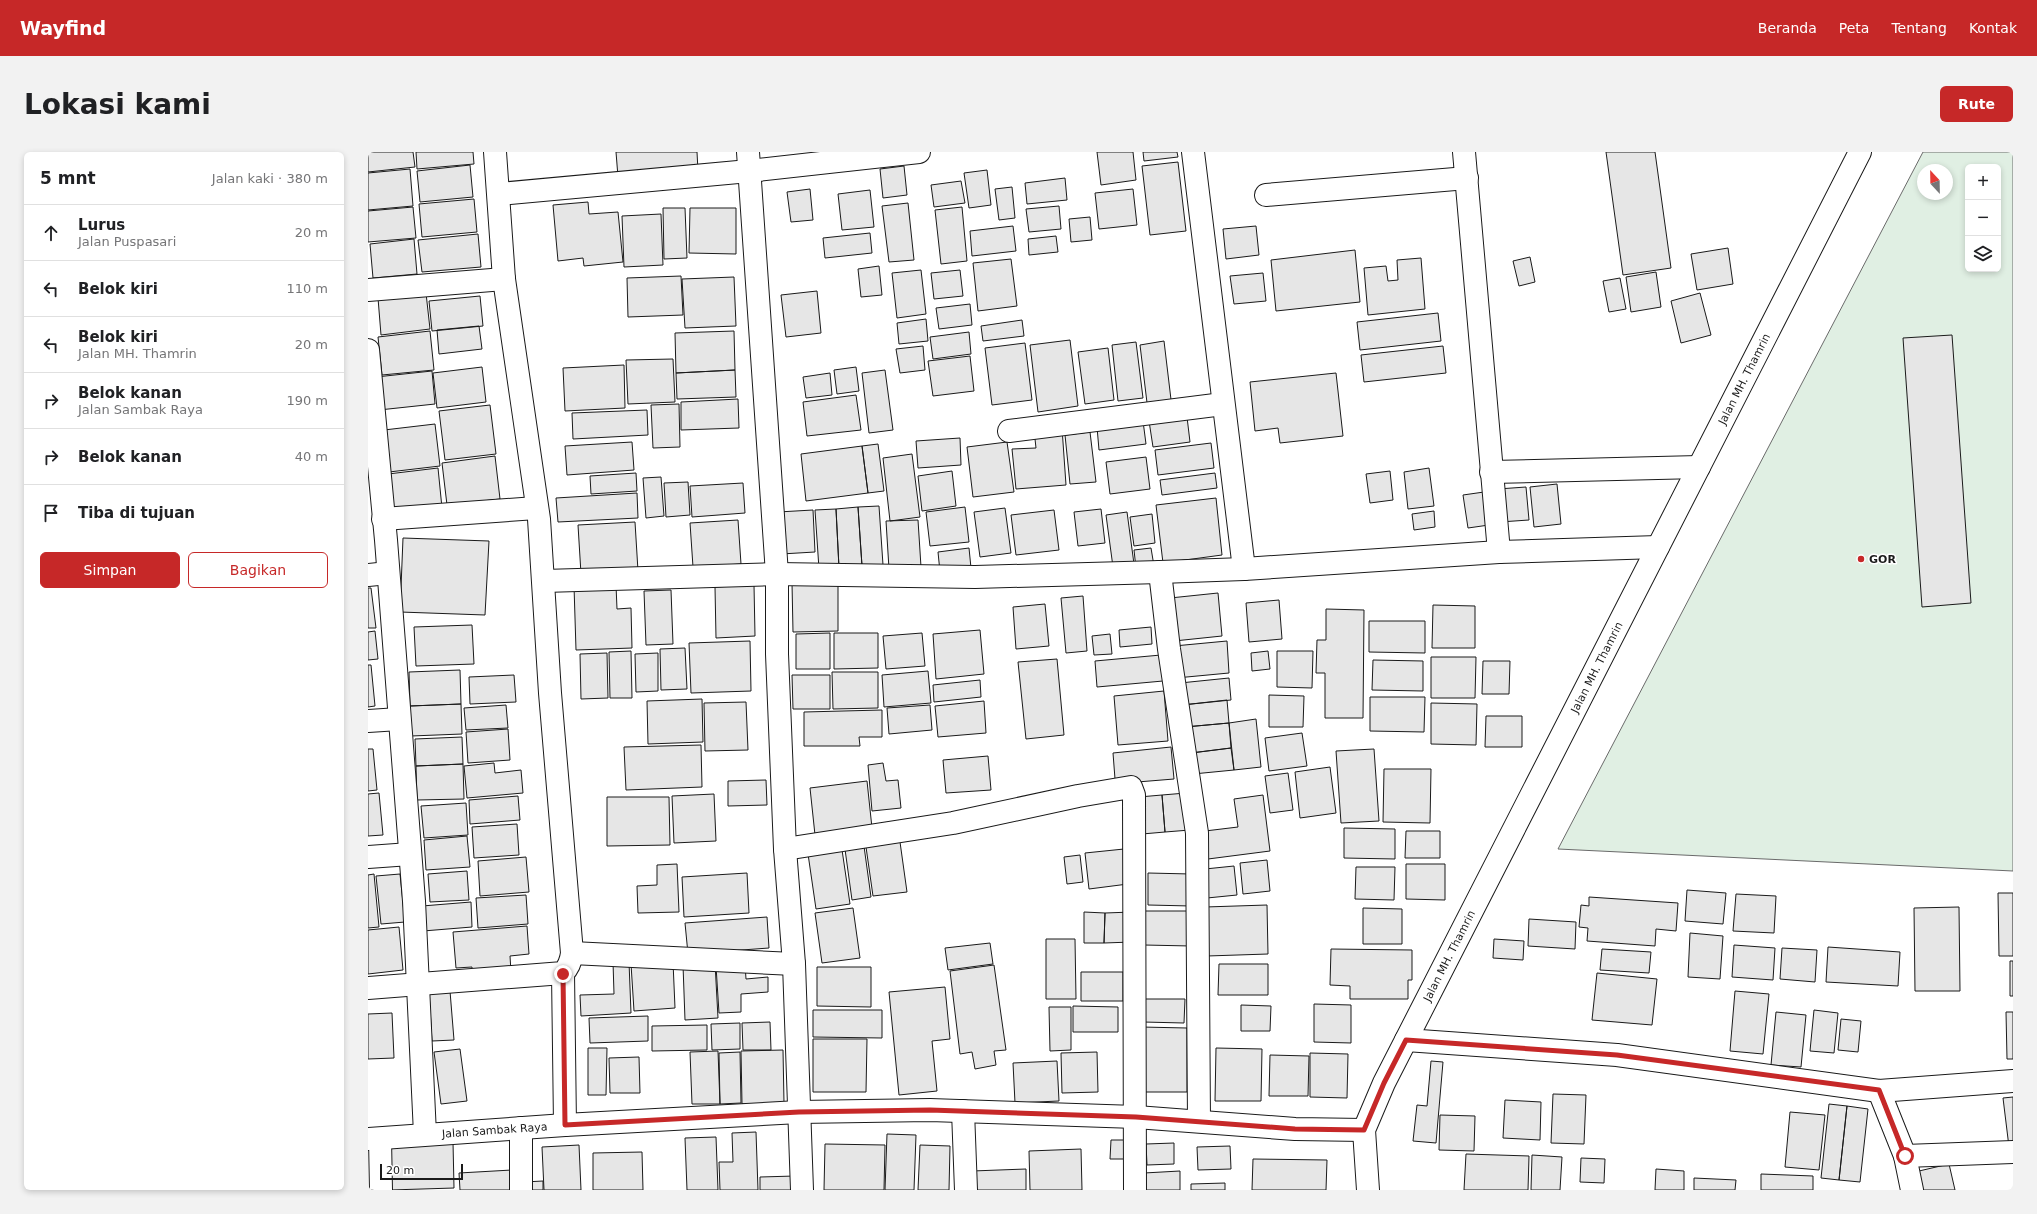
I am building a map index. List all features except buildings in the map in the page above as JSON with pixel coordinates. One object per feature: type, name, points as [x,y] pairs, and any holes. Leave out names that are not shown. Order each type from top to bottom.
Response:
[{"type":"street","points":[[495,152],[504,279],[536,508],[544,580],[550,693],[572,953],[568,968],[563,974],[565,1125]]},
{"type":"street","points":[[499,194],[749,162],[920,152]]},
{"type":"street","points":[[1193,152],[1244,569]]},
{"type":"street","points":[[1464,152],[1468,178],[1491,472],[1499,552]]},
{"type":"street","name":"Jalan MH. Thamrin","points":[[1368,1190],[1364,1130],[1384,1083],[1860,152]]},
{"type":"street","points":[[749,162],[777,574],[777,654],[784,849],[794,964],[802,1190]]},
{"type":"street","points":[[1266,195],[1468,178]]},
{"type":"street","points":[[368,290],[504,279]]},
{"type":"street","points":[[368,350],[371,420],[383,519],[377,541],[378,574],[399,719],[420,985],[426,1134]]},
{"type":"street","points":[[1009,431],[1223,404]]},
{"type":"street","points":[[1491,472],[1699,467]]},
{"type":"street","points":[[383,519],[536,508]]},
{"type":"street","points":[[544,580],[777,574],[975,577],[1160,572],[1244,569],[1499,552],[1658,547]]},
{"type":"street","points":[[1160,572],[1169,649],[1197,833],[1199,1121]]},
{"type":"street","points":[[368,721],[399,719]]},
{"type":"street","points":[[784,849],[953,823],[1078,796],[1131,787],[1134,795],[1135,1190]]},
{"type":"street","points":[[368,857],[410,854]]},
{"type":"street","points":[[572,953],[794,964]]},
{"type":"street","points":[[368,988],[563,974]]},
{"type":"street","points":[[1406,1040],[1617,1055],[1879,1090],[2013,1081]]},
{"type":"street","points":[[1879,1090],[1905,1156],[1912,1190]]},
{"type":"street","points":[[963,1111],[966,1190]]},
{"type":"street","name":"Jalan Sambak Raya","points":[[374,1139],[565,1125],[799,1112],[963,1111],[1136,1117],[1295,1129],[1364,1130]]},
{"type":"street","points":[[521,1128],[521,1190]]},
{"type":"street","points":[[374,1139],[381,1190]]},
{"type":"street","points":[[1905,1156],[2013,1152]]},
{"type":"green space","name":"GOR","points":[[1923,152],[2013,152],[2013,871],[1558,849]]},
{"type":"place","name":"GOR","points":[[1861,559]]},
{"type":"route","points":[[563,974],[565,1125],[799,1112],[930,1110],[1136,1117],[1295,1129],[1364,1130],[1384,1083],[1406,1040],[1617,1055],[1879,1090],[1905,1156]]}]
